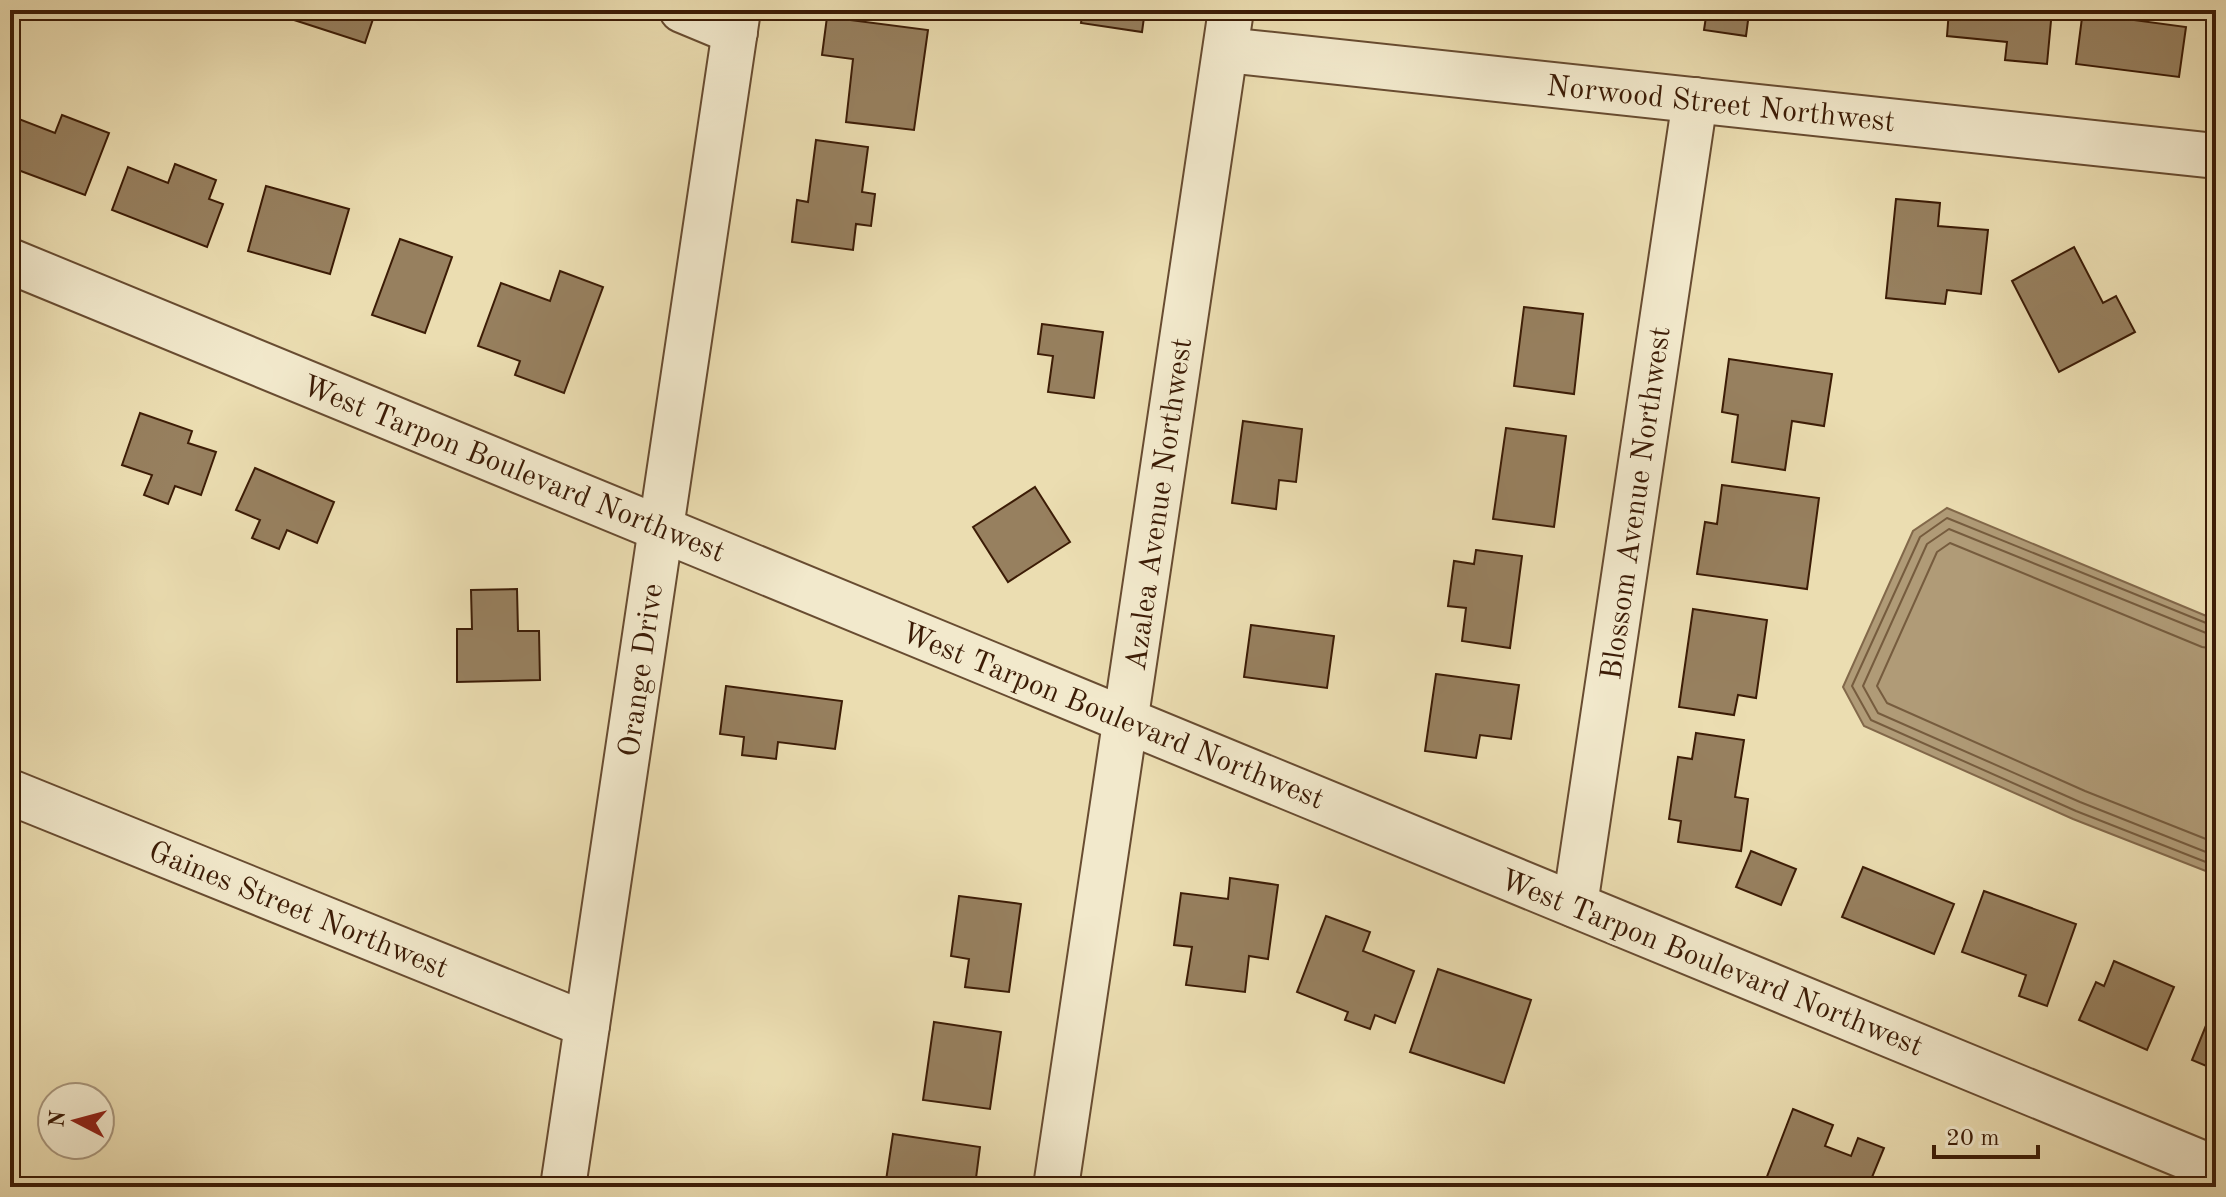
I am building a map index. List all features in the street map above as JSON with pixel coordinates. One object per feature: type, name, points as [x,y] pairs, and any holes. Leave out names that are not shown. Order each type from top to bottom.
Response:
[{"type":"street","points":[[682,10],[737,21]]},
{"type":"street","name":"Orange Drive","points":[[563,1187],[737,21]]},
{"type":"street","name":"Norwood Street Northwest","points":[[1228,30],[1695,100],[2216,156]]},
{"type":"street","name":"Azalea Avenue Northwest","points":[[1056,1187],[1228,30]]},
{"type":"street","name":"Blossom Avenue Northwest","points":[[1575,905],[1695,100]]},
{"type":"street","name":"West Tarpon Boulevard Northwest","points":[[10,261],[2216,1169]]},
{"type":"street","name":"Gaines Street Northwest","points":[[10,792],[587,1025]]},
{"type":"water","points":[[1947,508],[2216,620],[2216,875],[2073,819],[1864,726],[1843,687],[1913,531]]},
{"type":"building","points":[[290,10],[376,10],[365,43],[288,18]]},
{"type":"building","points":[[1083,10],[1145,10],[1142,32],[1081,23]]},
{"type":"building","points":[[1597,10],[1663,10],[1662,18]]},
{"type":"building","points":[[1707,10],[1787,10],[1786,18],[1749,13],[1746,36],[1704,30]]},
{"type":"building","points":[[1949,10],[2052,10],[2047,64],[2005,60],[2007,42],[1947,36]]},
{"type":"building","points":[[2083,10],[2112,10],[2111,17],[2186,27],[2179,77],[2076,64]]},
{"type":"building","points":[[827,17],[928,30],[914,130],[846,122],[853,59],[822,55]]},
{"type":"building","points":[[62,115],[109,133],[85,195],[10,167],[10,144],[19,119],[55,133]]},
{"type":"building","points":[[816,140],[868,147],[862,192],[875,194],[871,226],[856,224],[853,250],[792,242],[797,200],[808,202]]},
{"type":"building","points":[[175,164],[216,180],[209,199],[223,204],[207,247],[112,210],[128,167],[168,183]]},
{"type":"building","points":[[266,186],[349,209],[330,274],[248,251]]},
{"type":"building","points":[[1896,199],[1940,203],[1938,226],[1988,230],[1981,294],[1947,290],[1945,304],[1886,298]]},
{"type":"building","points":[[400,239],[452,257],[425,333],[372,315]]},
{"type":"building","points":[[2074,247],[2103,303],[2116,296],[2135,332],[2059,372],[2012,281]]},
{"type":"building","points":[[560,271],[603,287],[564,393],[515,375],[520,361],[478,346],[501,283],[550,301]]},
{"type":"building","points":[[1524,307],[1583,314],[1574,394],[1514,386]]},
{"type":"building","points":[[1042,324],[1103,332],[1094,398],[1048,392],[1053,356],[1038,354]]},
{"type":"building","points":[[1729,359],[1832,374],[1824,426],[1792,421],[1785,470],[1732,462],[1738,415],[1722,412]]},
{"type":"building","points":[[140,413],[192,431],[188,443],[216,452],[201,495],[175,486],[168,504],[144,495],[152,475],[122,465]]},
{"type":"building","points":[[1243,421],[1302,429],[1296,482],[1279,480],[1276,509],[1232,503]]},
{"type":"building","points":[[1506,428],[1566,436],[1554,527],[1493,519]]},
{"type":"building","points":[[255,468],[334,502],[317,543],[287,530],[279,549],[252,538],[260,520],[236,510]]},
{"type":"building","points":[[1722,485],[1819,498],[1807,589],[1697,574],[1705,522],[1717,524]]},
{"type":"building","points":[[1035,487],[1070,542],[1008,582],[973,527]]},
{"type":"building","points":[[1476,550],[1522,556],[1510,648],[1462,641],[1466,608],[1448,606],[1454,561],[1474,564]]},
{"type":"building","points":[[517,589],[518,631],[539,631],[540,680],[457,682],[457,629],[472,629],[471,590]]},
{"type":"building","points":[[1693,609],[1767,620],[1756,698],[1738,695],[1734,715],[1679,707]]},
{"type":"building","points":[[1251,625],[1334,636],[1327,688],[1244,677]]},
{"type":"building","points":[[1436,674],[1519,685],[1511,739],[1480,735],[1476,758],[1425,751]]},
{"type":"building","points":[[726,686],[842,701],[835,749],[778,742],[776,759],[742,755],[744,737],[720,734]]},
{"type":"building","points":[[1696,733],[1744,740],[1735,797],[1748,799],[1741,851],[1678,842],[1681,821],[1669,819],[1678,757],[1692,759]]},
{"type":"building","points":[[1751,851],[1796,869],[1781,905],[1736,887]]},
{"type":"building","points":[[1863,867],[1954,904],[1934,954],[1842,917]]},
{"type":"building","points":[[1230,878],[1278,885],[1268,959],[1249,956],[1245,992],[1186,985],[1192,947],[1174,945],[1181,893],[1228,899]]},
{"type":"building","points":[[1984,891],[2076,924],[2047,1006],[2019,996],[2026,975],[1962,952]]},
{"type":"building","points":[[959,896],[1021,904],[1009,992],[965,987],[969,959],[951,956]]},
{"type":"building","points":[[1326,916],[1370,932],[1363,951],[1414,971],[1395,1023],[1375,1015],[1370,1029],[1345,1020],[1348,1012],[1297,992]]},
{"type":"building","points":[[2114,961],[2174,987],[2147,1050],[2079,1020],[2096,982],[2104,986]]},
{"type":"building","points":[[1438,969],[1531,1000],[1504,1083],[1410,1052]]},
{"type":"building","points":[[2209,1018],[2216,1021],[2216,1070],[2192,1060]]},
{"type":"building","points":[[934,1022],[1001,1032],[990,1109],[923,1100]]},
{"type":"building","points":[[1793,1109],[1833,1125],[1825,1146],[1851,1156],[1858,1138],[1884,1148],[1868,1187],[1763,1187]]},
{"type":"building","points":[[893,1134],[980,1147],[975,1186],[952,1183],[951,1187],[885,1187]]}]
